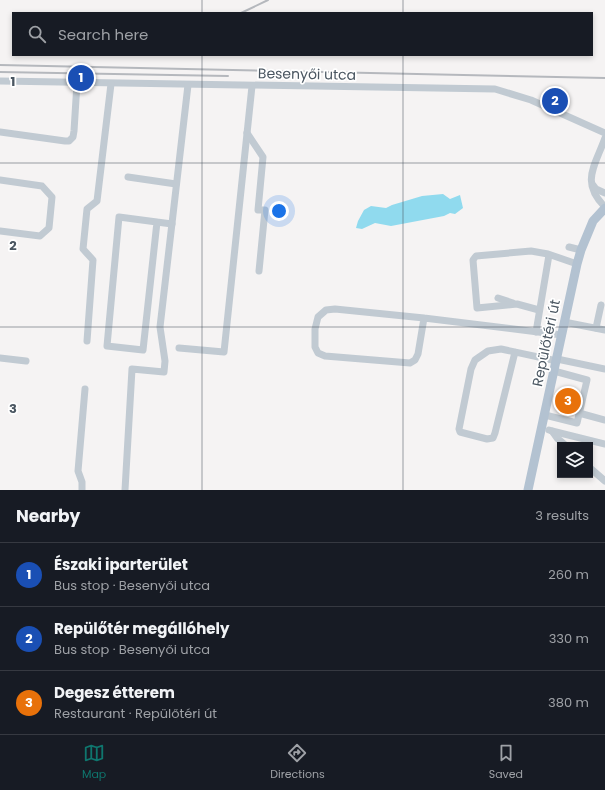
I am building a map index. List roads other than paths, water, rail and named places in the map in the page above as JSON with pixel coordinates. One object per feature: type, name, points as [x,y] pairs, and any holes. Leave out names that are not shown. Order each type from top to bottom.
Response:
[{"type":"main road","name":"Repülőtéri út","points":[[528,490],[577,264],[593,221],[605,207]]},
{"type":"street","name":"Besenyői utca","points":[[0,81],[111,84],[495,89],[531,100],[605,133]]},
{"type":"street","points":[[0,132],[70,141],[74,132],[77,83]]},
{"type":"street","points":[[86,341],[93,260],[83,248],[87,209],[97,201],[111,84]]},
{"type":"street","points":[[125,490],[132,369],[164,372],[165,361],[160,327],[188,85]]},
{"type":"street","points":[[179,348],[224,352],[252,86]]},
{"type":"street","points":[[247,133],[263,157],[258,210],[266,210],[259,271]]},
{"type":"street","points":[[605,138],[590,181],[596,189],[605,193]]},
{"type":"street","points":[[128,177],[176,184]]},
{"type":"street","points":[[0,180],[42,186],[52,197],[48,228],[40,236],[0,231]]},
{"type":"street","name":"Repülőtéri út","points":[[590,181],[594,192],[605,207]]},
{"type":"street","points":[[157,222],[143,350],[107,346],[119,217],[157,222],[172,224]]},
{"type":"street","points":[[569,247],[581,250]]},
{"type":"street","points":[[517,304],[477,308],[474,257],[531,251],[550,255],[577,264]]},
{"type":"street","points":[[536,332],[550,255]]},
{"type":"street","points":[[498,298],[539,310]]},
{"type":"street","points":[[596,328],[601,305]]},
{"type":"street","points":[[424,318],[418,354],[415,360],[410,363],[325,356],[318,353],[315,347],[318,317],[326,310],[335,309],[424,318],[562,335]]},
{"type":"street","points":[[564,322],[605,330]]},
{"type":"street","points":[[515,352],[493,438],[487,439],[460,432],[459,429],[469,379],[475,360],[488,351],[501,349],[605,369]]},
{"type":"street","points":[[0,358],[26,361]]},
{"type":"street","points":[[544,415],[577,423],[587,380],[554,371]]},
{"type":"street","points":[[82,490],[82,482],[78,471],[85,389]]},
{"type":"street","points":[[579,413],[605,420]]},
{"type":"street","points":[[542,428],[605,444]]},
{"type":"street","points":[[552,430],[562,442]]},
{"type":"street","points":[[593,471],[605,481]]},
{"type":"water","points":[[443,194],[450,199],[460,195],[463,208],[455,214],[450,213],[444,216],[391,226],[375,223],[362,229],[356,228],[364,210],[371,206],[386,208],[422,196]]},
{"type":"railway","points":[[243,12],[268,0]]},
{"type":"railway","points":[[0,65],[605,78]]},
{"type":"railway","points":[[0,72],[228,76]]},
{"type":"place","name":"Északi iparterület","points":[[81,78]]},
{"type":"place","name":"Repülőtér megállóhely","points":[[555,101]]},
{"type":"place","name":"Degesz étterem","points":[[568,401]]}]
